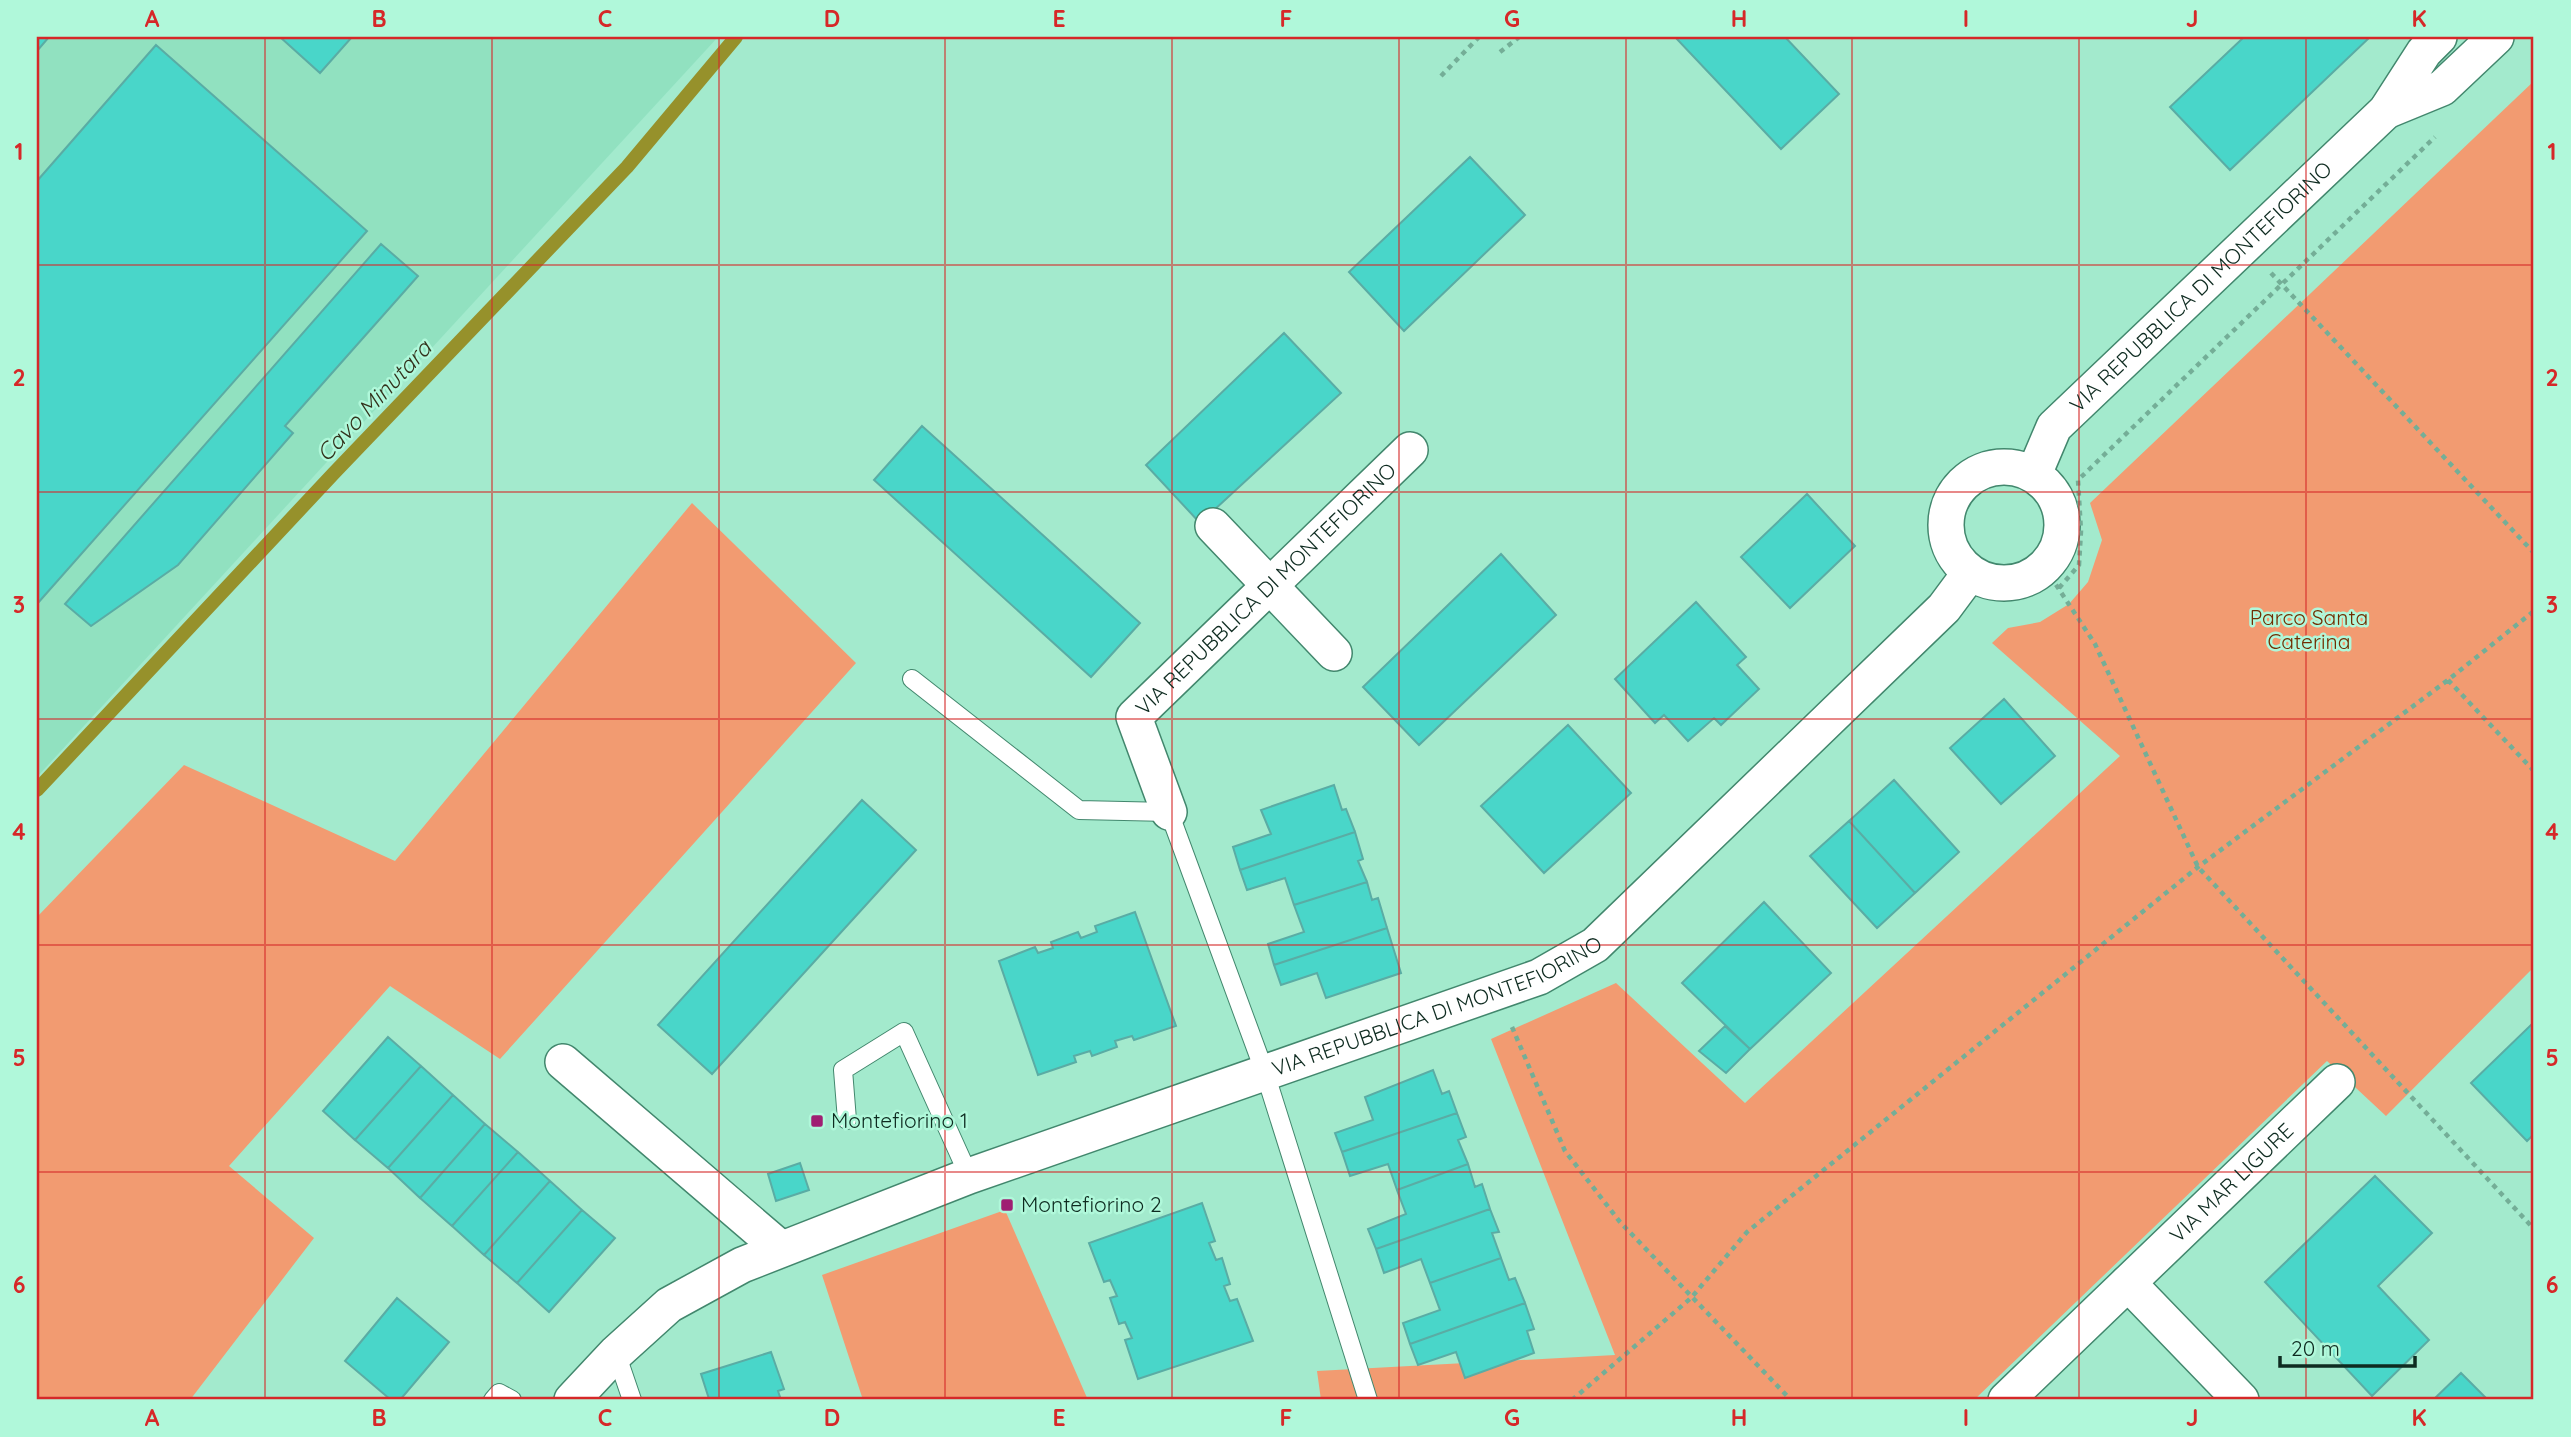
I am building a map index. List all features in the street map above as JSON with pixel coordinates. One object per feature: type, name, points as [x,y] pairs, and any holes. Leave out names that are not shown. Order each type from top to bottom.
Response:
[{"type":"street","name":"VIA REPUBBLICA DI MONTEFIORINO","points":[[2034,474],[2054,427],[2386,111],[2424,52],[2439,37]]},
{"type":"street","name":"VIA REPUBBLICA DI MONTEFIORINO","points":[[2386,111],[2442,88],[2496,37]]},
{"type":"street","name":"VIA REPUBBLICA DI MONTEFIORINO","points":[[1169,812],[1134,717],[1410,450]]},
{"type":"street","points":[[2017,467],[2034,474],[2055,496],[2064,527],[2052,578],[2004,584],[1980,579],[1969,573],[1956,559],[1947,539],[1946,514],[1954,495],[1964,481],[1988,468],[2017,467]]},
{"type":"street","points":[[1213,526],[1334,653]]},
{"type":"street","name":"VIA REPUBBLICA DI MONTEFIORINO","points":[[572,1400],[616,1353],[669,1305],[742,1265],[969,1176],[1539,977],[1595,944],[1944,608],[1969,573]]},
{"type":"street","points":[[564,1062],[781,1249]]},
{"type":"street","name":"VIA MAR LIGURE","points":[[2006,1400],[2337,1082]]},
{"type":"street","points":[[2128,1283],[2241,1400]]},
{"type":"lane","points":[[912,679],[1079,810],[1169,812],[1265,1073],[1368,1400]]},
{"type":"lane","points":[[847,1119],[843,1070],[904,1032],[969,1176]]},
{"type":"lane","points":[[616,1353],[632,1400]]},
{"type":"lane","points":[[493,1400],[499,1393],[512,1400]]},
{"type":"path","points":[[1441,76],[1479,37]]},
{"type":"path","points":[[1500,52],[1518,38],[1516,37]]},
{"type":"path","points":[[2444,129],[2078,480],[2081,531],[2079,565],[2052,578],[2095,644],[2199,867],[2534,1229]]},
{"type":"path","points":[[2245,245],[2534,553]]},
{"type":"path","points":[[1572,1400],[1691,1298],[1747,1232],[2199,867],[2448,680],[2534,611]]},
{"type":"path","points":[[2448,680],[2534,771]]},
{"type":"path","points":[[1497,992],[1564,1151],[1620,1222],[1791,1400]]},
{"type":"shaded area","points":[[37,37],[718,37],[37,777]]},
{"type":"green space","name":"Parco Santa Caterina","points":[[2534,81],[2534,967],[2386,1116],[2327,1061],[1974,1400],[1321,1400],[1317,1371],[1615,1355],[1491,1039],[1616,983],[1745,1103],[2120,756],[1992,643],[2008,628],[2040,622],[2069,604],[2088,582],[2102,540],[2090,503]]},
{"type":"green space","points":[[692,503],[856,663],[500,1059],[390,986],[229,1166],[314,1238],[190,1400],[37,1400],[37,917],[184,765],[395,861]]},
{"type":"green space","points":[[1005,1210],[1088,1400],[863,1400],[822,1275]]},
{"type":"building","points":[[37,37],[49,37],[37,51]]},
{"type":"building","points":[[280,37],[352,37],[320,73]]},
{"type":"building","points":[[1675,37],[1785,37],[1839,94],[1781,149]]},
{"type":"building","points":[[2244,37],[2370,37],[2230,170],[2170,107]]},
{"type":"building","points":[[156,45],[367,231],[37,604],[37,181]]},
{"type":"building","points":[[1470,157],[1525,215],[1404,331],[1349,272]]},
{"type":"building","points":[[381,244],[418,276],[285,426],[293,433],[178,565],[91,626],[65,604]]},
{"type":"building","points":[[1284,333],[1341,393],[1200,523],[1146,465]]},
{"type":"building","points":[[922,426],[1140,623],[1091,677],[874,480]]},
{"type":"building","points":[[1807,494],[1855,546],[1790,608],[1741,557]]},
{"type":"building","points":[[1501,554],[1556,615],[1419,745],[1363,687]]},
{"type":"building","points":[[1696,602],[1746,657],[1737,665],[1759,689],[1721,725],[1714,718],[1688,741],[1664,715],[1655,723],[1615,679]]},
{"type":"building","points":[[2004,699],[2055,756],[2001,804],[1950,748]]},
{"type":"building","points":[[1568,725],[1631,793],[1544,873],[1481,806]]},
{"type":"building","points":[[1894,780],[1959,852],[1915,893],[1849,821]]},
{"type":"building","points":[[1334,785],[1342,810],[1346,809],[1355,832],[1240,870],[1233,847],[1271,834],[1261,810]]},
{"type":"building","points":[[862,800],[916,850],[712,1074],[658,1025]]},
{"type":"building","points":[[1849,821],[1915,893],[1877,928],[1810,856]]},
{"type":"building","points":[[1355,832],[1363,859],[1358,861],[1367,882],[1294,905],[1285,878],[1247,890],[1240,870]]},
{"type":"building","points":[[1367,882],[1372,900],[1378,898],[1387,928],[1274,965],[1268,944],[1304,932],[1294,905]]},
{"type":"building","points":[[1764,902],[1831,973],[1750,1049],[1682,983]]},
{"type":"building","points":[[1135,912],[1176,1026],[1134,1040],[1132,1036],[1115,1041],[1117,1047],[1092,1056],[1090,1051],[1074,1056],[1076,1062],[1038,1075],[999,961],[1035,947],[1038,953],[1053,948],[1051,942],[1078,932],[1081,938],[1097,932],[1095,926]]},
{"type":"building","points":[[1387,928],[1401,973],[1326,998],[1317,973],[1281,985],[1274,965]]},
{"type":"building","points":[[2534,1022],[2534,1134],[2527,1141],[2471,1083]]},
{"type":"building","points":[[1725,1026],[1750,1049],[1726,1073],[1699,1051]]},
{"type":"building","points":[[388,1037],[421,1066],[355,1140],[323,1111]]},
{"type":"building","points":[[421,1066],[453,1095],[388,1168],[355,1140]]},
{"type":"building","points":[[1433,1070],[1442,1094],[1449,1091],[1457,1113],[1342,1152],[1335,1133],[1373,1120],[1365,1097]]},
{"type":"building","points":[[453,1095],[485,1124],[420,1198],[388,1168]]},
{"type":"building","points":[[1457,1113],[1466,1137],[1458,1140],[1468,1164],[1397,1190],[1388,1164],[1350,1176],[1342,1152]]},
{"type":"building","points":[[485,1124],[518,1152],[452,1226],[420,1198]]},
{"type":"building","points":[[518,1152],[550,1181],[484,1255],[452,1226]]},
{"type":"building","points":[[800,1163],[809,1190],[776,1201],[768,1174]]},
{"type":"building","points":[[1468,1164],[1475,1187],[1482,1184],[1490,1209],[1376,1249],[1368,1229],[1406,1214],[1397,1190]]},
{"type":"building","points":[[2375,1176],[2432,1233],[2378,1286],[2429,1340],[2372,1396],[2265,1282]]},
{"type":"building","points":[[550,1181],[582,1210],[517,1283],[484,1255]]},
{"type":"building","points":[[1202,1203],[1215,1241],[1209,1243],[1216,1260],[1222,1258],[1230,1284],[1224,1286],[1230,1301],[1237,1299],[1253,1341],[1138,1379],[1125,1340],[1132,1338],[1125,1322],[1119,1324],[1110,1298],[1117,1296],[1110,1280],[1104,1282],[1089,1243]]},
{"type":"building","points":[[1490,1209],[1499,1232],[1492,1233],[1501,1258],[1430,1283],[1421,1259],[1384,1273],[1376,1249]]},
{"type":"building","points":[[582,1210],[615,1238],[549,1312],[517,1283]]},
{"type":"building","points":[[1501,1258],[1509,1280],[1515,1278],[1525,1303],[1410,1344],[1403,1323],[1440,1310],[1430,1283]]},
{"type":"building","points":[[397,1298],[449,1342],[400,1400],[391,1400],[345,1361]]},
{"type":"building","points":[[1525,1303],[1534,1329],[1527,1331],[1534,1353],[1465,1378],[1456,1352],[1418,1365],[1410,1344]]},
{"type":"building","points":[[771,1352],[784,1389],[778,1391],[781,1400],[705,1400],[709,1399],[701,1374]]},
{"type":"building","points":[[2461,1373],[2488,1400],[2433,1400]]},
{"type":"waterway","name":"Cavo Minutara","points":[[37,790],[334,473],[627,167],[736,37]]},
{"type":"place","name":"Montefiorino 1","points":[[817,1121]]},
{"type":"place","name":"Montefiorino 2","points":[[1007,1205]]}]
